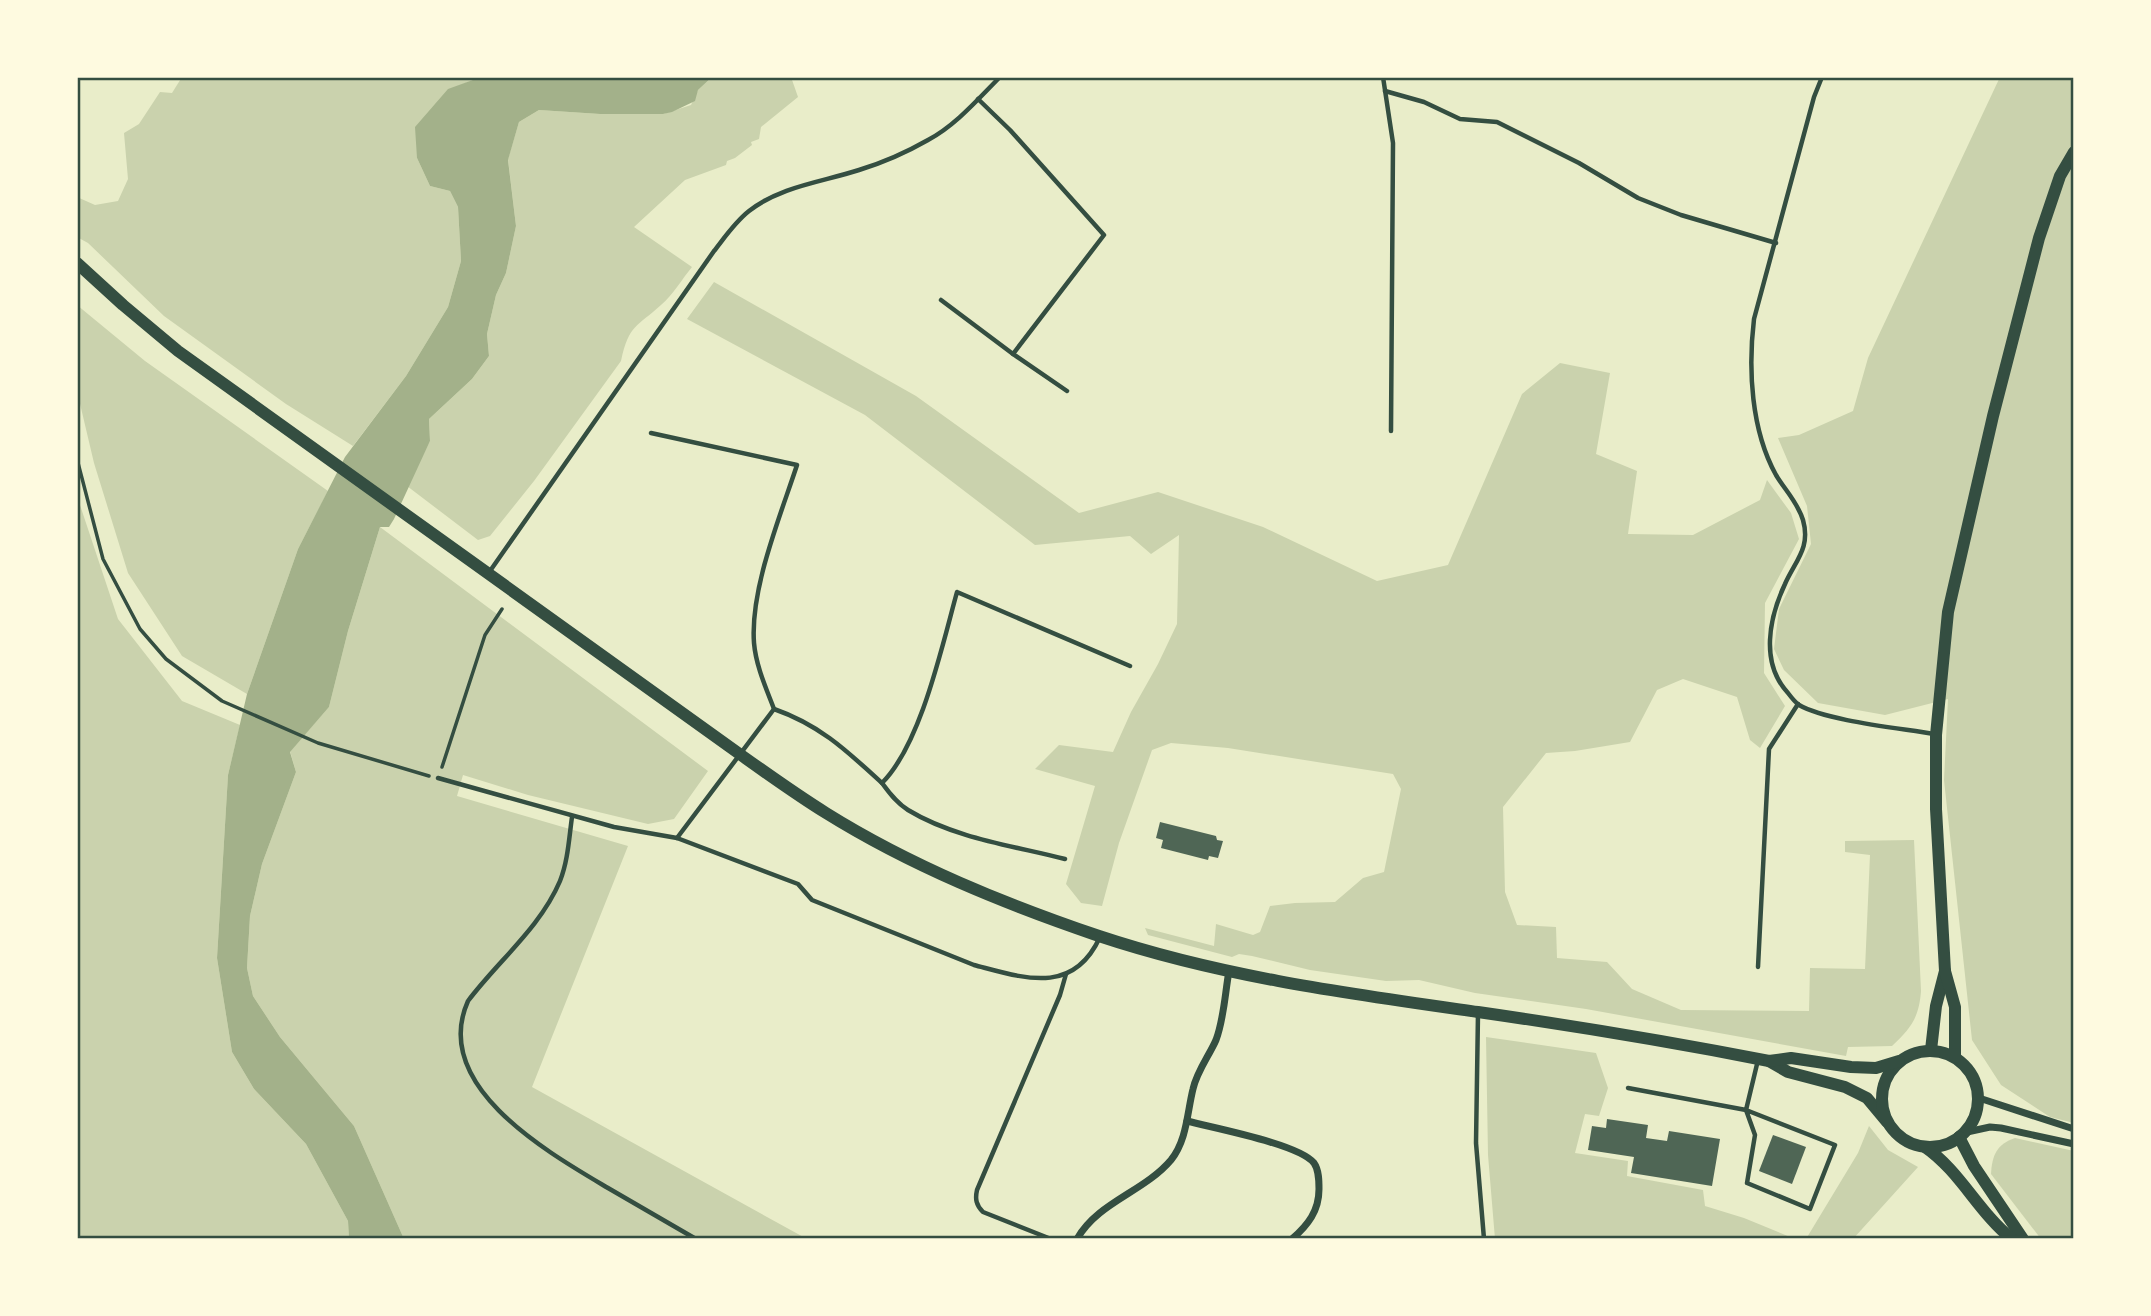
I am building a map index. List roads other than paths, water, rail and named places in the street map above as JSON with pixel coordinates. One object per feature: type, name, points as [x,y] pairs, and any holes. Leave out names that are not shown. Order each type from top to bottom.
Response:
[{"type":"main road","points":[[1955,1058],[1955,1007],[1945,971],[1936,808],[1936,734],[1948,612],[1993,416],[2039,239],[2060,176],[2074,152]]},
{"type":"main road","points":[[77,263],[178,351],[741,755],[828,814],[880,844],[954,880],[1100,936],[1229,971],[1349,995],[1622,1034],[1763,1060],[1791,1058],[1876,1068],[1914,1053],[1931,1050],[1947,1053],[1962,1062],[1973,1074],[1979,1098],[1975,1119],[1963,1134],[1940,1146],[1924,1147]]},
{"type":"main road","points":[[1931,1050],[1936,1006],[1945,971]]},
{"type":"main road","points":[[1763,1060],[1788,1072],[1846,1087],[1867,1098],[1897,1134],[1941,1159],[2012,1239]]},
{"type":"main road","points":[[1887,1122],[1882,1106],[1882,1089],[1899,1061]]},
{"type":"main road","points":[[1963,1134],[1975,1166],[2023,1239]]},
{"type":"street","points":[[1077,1239],[1085,1225],[1097,1214],[1157,1174],[1181,1144],[1194,1086],[1217,1038],[1229,971]]},
{"type":"street","points":[[1979,1098],[2074,1129]]},
{"type":"street","points":[[1187,1121],[1281,1146],[1302,1154],[1314,1163],[1320,1178],[1319,1198],[1307,1226],[1292,1239]]},
{"type":"street","points":[[1963,1134],[1990,1127],[2074,1144]]},
{"type":"lane","points":[[489,573],[734,226],[750,211],[783,192],[803,184],[861,170],[929,140],[954,122],[1000,77]]},
{"type":"lane","points":[[1383,77],[1393,143],[1391,431]]},
{"type":"lane","points":[[1822,77],[1814,97],[1754,319],[1750,350],[1756,414],[1765,448],[1776,474],[1790,494],[1802,519],[1806,541],[1773,610],[1769,639],[1773,669],[1781,685],[1798,704],[1846,719],[1936,734]]},
{"type":"lane","points":[[1385,91],[1424,102],[1460,119],[1497,122],[1579,163],[1638,198],[1681,215],[1776,243]]},
{"type":"lane","points":[[978,99],[1010,130],[1104,236],[1013,354]]},
{"type":"lane","points":[[941,300],[1067,391]]},
{"type":"lane","points":[[651,433],[797,466],[767,559],[754,615],[754,644],[761,674],[774,709],[811,725],[838,742],[909,811],[972,836],[1065,859]]},
{"type":"lane","points":[[882,783],[902,758],[928,692],[957,592],[1130,666]]},
{"type":"lane","points":[[1758,967],[1769,749],[1798,704]]},
{"type":"lane","points":[[677,838],[774,709]]},
{"type":"lane","points":[[438,778],[572,817],[644,834],[677,838],[798,884],[812,900],[974,965],[1026,978],[1066,974],[1082,965],[1093,952],[1100,936]]},
{"type":"lane","points":[[572,817],[561,879],[550,901],[535,924],[479,986],[464,1009],[459,1033],[465,1054],[470,1070],[487,1097],[509,1121],[538,1145],[696,1239]]},
{"type":"lane","points":[[1051,1239],[983,1212],[977,1206],[976,1198],[977,1190],[1060,995],[1066,974]]},
{"type":"lane","points":[[1478,1012],[1476,1143],[1485,1239]]},
{"type":"lane","points":[[1628,1088],[1746,1110],[1835,1145],[1810,1209],[1747,1184],[1755,1135],[1746,1110],[1763,1060]]}]
